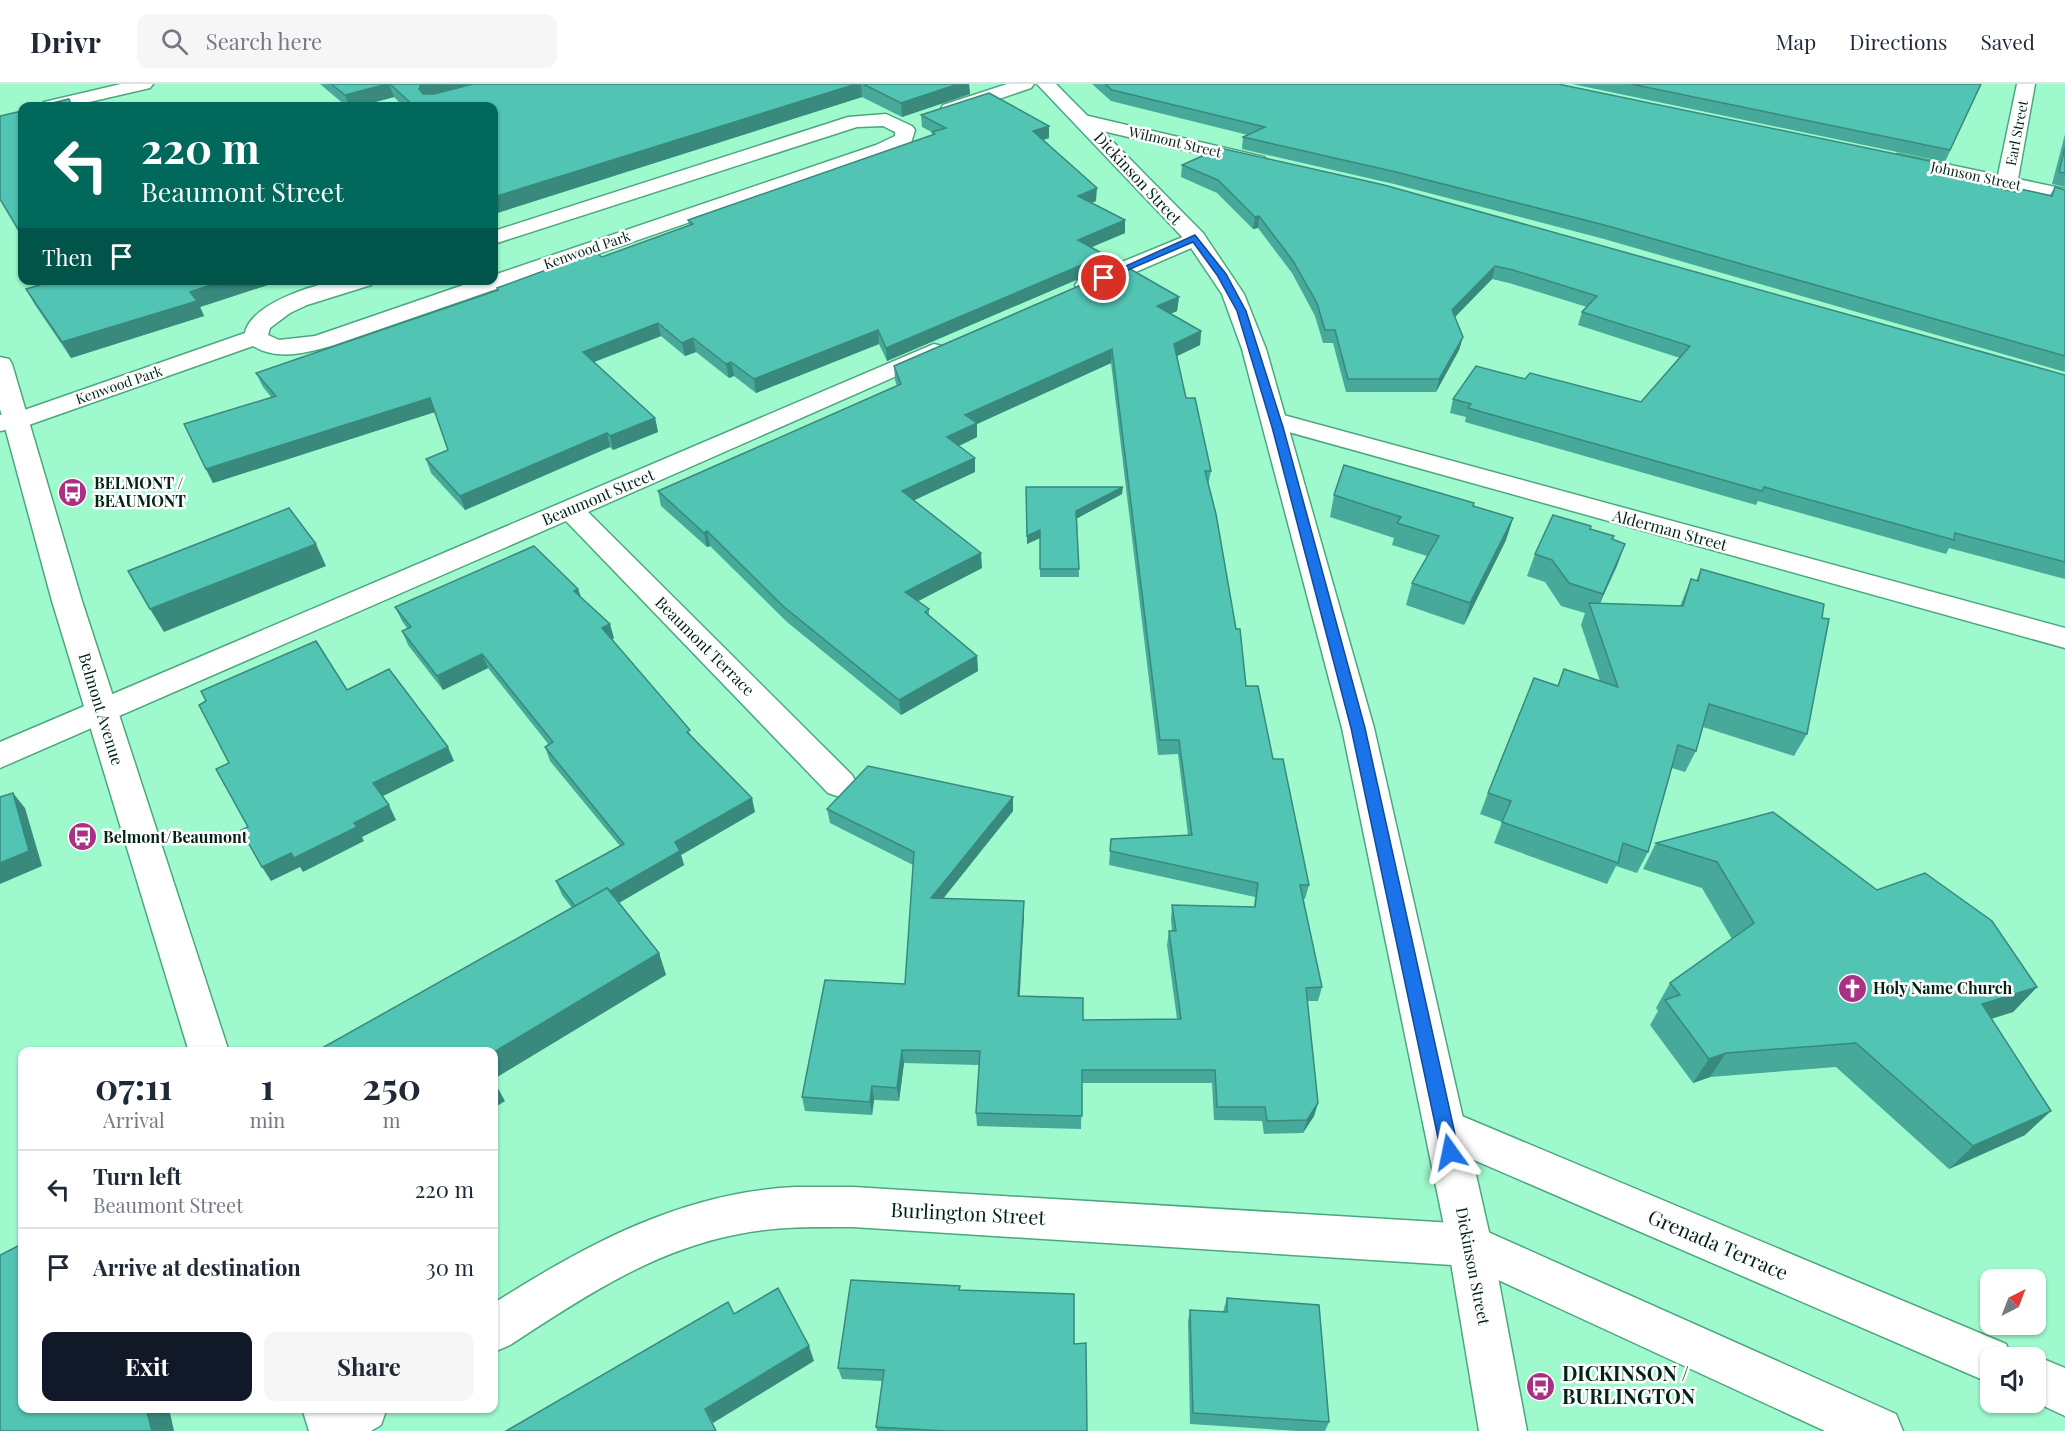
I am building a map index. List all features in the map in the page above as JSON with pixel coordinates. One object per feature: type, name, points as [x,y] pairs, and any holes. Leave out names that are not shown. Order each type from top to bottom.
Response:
[{"type":"street","points":[[68,102],[144,84]]},
{"type":"street","points":[[498,237],[855,121],[880,119],[900,126],[1025,84]]},
{"type":"street","name":"Dickinson Street","points":[[1046,84],[1195,238],[1222,274],[1242,311],[1276,421],[1358,728],[1470,1245],[1503,1431]]},
{"type":"street","name":"Earl Street","points":[[2007,183],[2026,84]]},
{"type":"street","name":"Wilmont Street","points":[[1084,121],[1272,164]]},
{"type":"street","name":"Kenwood Park","points":[[498,281],[883,149],[904,139],[905,130],[900,126]]},
{"type":"street","name":"Johnson Street","points":[[1884,157],[2065,195]]},
{"type":"street","points":[[1058,297],[1195,238]]},
{"type":"street","points":[[255,337],[259,322],[274,310],[348,285]]},
{"type":"street","name":"Kenwood Park","points":[[6,425],[255,337],[272,347],[296,346],[323,341],[486,285]]},
{"type":"street","name":"Beaumont Street","points":[[0,756],[960,340]]},
{"type":"street","name":"Belmont Avenue","points":[[0,364],[6,425],[64,589],[207,1047]]},
{"type":"street","name":"Alderman Street","points":[[1276,421],[2065,638]]},
{"type":"street","name":"Beaumont Terrace","points":[[570,509],[840,784]]},
{"type":"street","name":"Grenada Terrace","points":[[1445,1128],[1980,1356]]},
{"type":"street","name":"Burlington Street","points":[[498,1326],[606,1259],[634,1246],[688,1224],[765,1210],[853,1207],[1470,1245]]},
{"type":"street","points":[[1470,1245],[1879,1431]]},
{"type":"street","points":[[2046,1383],[2065,1392]]},
{"type":"building","points":[[331,84],[387,84],[345,95]]},
{"type":"building","points":[[390,84],[421,84],[419,89],[423,94],[434,94],[473,84],[856,84],[498,196],[498,102],[410,102]]},
{"type":"building","points":[[863,84],[958,84],[901,103]]},
{"type":"building","points":[[1105,84],[1558,84],[1944,164],[1939,173],[2015,192],[2016,188],[2052,196],[2055,187],[2065,190],[2065,356],[1608,226],[1396,172],[1243,137],[1265,127],[1112,90]]},
{"type":"building","points":[[1631,84],[1981,84],[1950,150]]},
{"type":"building","points":[[989,93],[1049,126],[1033,131],[1097,188],[1078,196],[1125,220],[1078,240],[1105,255],[886,348],[878,330],[754,379],[731,362],[726,364],[693,338],[682,343],[658,323],[583,352],[655,418],[610,436],[607,433],[460,496],[426,459],[448,450],[430,398],[206,469],[184,424],[276,396],[256,373],[498,290],[497,288],[595,252],[602,257],[693,224],[688,220],[935,134],[932,132],[946,128],[921,115]]},
{"type":"building","points":[[18,112],[18,229],[0,199],[0,116]]},
{"type":"building","points":[[2065,147],[2065,173],[2059,172]]},
{"type":"building","points":[[1220,148],[1384,185],[2065,375],[2065,562],[1955,533],[1954,540],[1764,487],[1762,491],[1468,408],[1471,404],[1453,399],[1476,366],[1525,379],[1530,373],[1641,402],[1690,346],[1582,312],[1597,296],[1513,270],[1495,266],[1452,310],[1463,337],[1439,379],[1348,379],[1335,330],[1325,330],[1317,303],[1293,261],[1259,216],[1255,217],[1218,180],[1182,165]]},
{"type":"building","points":[[1125,266],[1179,297],[1157,306],[1201,331],[1174,344],[1186,398],[1195,398],[1211,471],[1205,471],[1216,514],[1236,629],[1240,629],[1246,686],[1258,686],[1273,759],[1283,759],[1309,885],[1300,885],[1322,987],[1306,988],[1318,1103],[1307,1120],[1267,1121],[1265,1107],[1217,1107],[1215,1070],[1082,1070],[1082,1116],[976,1113],[980,1051],[902,1050],[897,1088],[872,1086],[870,1102],[802,1097],[825,980],[905,984],[914,852],[827,809],[868,766],[1013,797],[931,898],[1024,901],[1018,996],[1083,998],[1083,1020],[1181,1019],[1169,931],[1176,931],[1172,905],[1255,907],[1258,883],[1110,851],[1111,839],[1192,835],[1179,740],[1160,740],[1112,349],[965,415],[977,423],[947,437],[975,458],[902,491],[981,553],[905,592],[929,609],[925,612],[977,656],[899,700],[784,607],[707,531],[704,533],[658,491],[901,384],[894,366]]},
{"type":"building","points":[[40,285],[211,285],[190,292],[197,301],[62,342],[26,289]]},
{"type":"building","points":[[1344,465],[1474,503],[1473,506],[1513,518],[1470,603],[1412,583],[1439,536],[1397,523],[1401,517],[1334,495]]},
{"type":"building","points":[[1026,487],[1123,487],[1076,511],[1079,569],[1040,569],[1040,530],[1027,536]]},
{"type":"building","points":[[289,508],[316,544],[150,609],[128,571]]},
{"type":"building","points":[[1553,515],[1591,526],[1590,529],[1614,536],[1612,539],[1625,544],[1603,594],[1569,583],[1552,560],[1535,554]]},
{"type":"building","points":[[534,546],[578,589],[574,591],[610,624],[602,628],[690,730],[687,732],[752,798],[675,842],[680,851],[610,891],[607,888],[575,906],[556,881],[624,844],[545,747],[553,742],[482,654],[437,676],[402,631],[411,627],[395,607]]},
{"type":"building","points":[[1701,569],[1824,604],[1822,618],[1829,619],[1807,734],[1709,704],[1696,751],[1678,745],[1648,852],[1623,843],[1618,863],[1502,822],[1511,801],[1488,793],[1534,678],[1558,686],[1564,669],[1618,687],[1589,603],[1683,606],[1691,579],[1698,581]]},
{"type":"building","points":[[316,641],[347,690],[389,669],[448,747],[373,783],[389,805],[354,823],[357,827],[294,858],[291,853],[262,867],[241,830],[248,827],[216,769],[229,763],[199,705],[206,701],[201,691]]},
{"type":"building","points":[[13,793],[29,851],[0,863],[0,797]]},
{"type":"building","points":[[1773,812],[1877,890],[1925,873],[1992,921],[2037,987],[1982,1004],[2051,1111],[1973,1146],[1856,1043],[1726,1053],[1709,1059],[1665,1000],[1680,995],[1670,983],[1754,923],[1717,862],[1656,843]]},
{"type":"building","points":[[607,888],[659,953],[498,1050],[498,1047],[324,1047]]},
{"type":"building","points":[[18,1246],[18,1413],[147,1413],[152,1431],[0,1431],[0,1255]]},
{"type":"building","points":[[851,1280],[960,1286],[959,1290],[1074,1294],[1074,1344],[1086,1343],[1087,1431],[945,1431],[876,1427],[884,1370],[838,1368]]},
{"type":"building","points":[[778,1288],[809,1346],[705,1409],[716,1431],[506,1431],[728,1302],[734,1314]]},
{"type":"building","points":[[1227,1298],[1319,1305],[1329,1422],[1193,1413],[1190,1310],[1227,1312]]},
{"type":"place","name":"BELMONT / BEAUMONT","points":[[73,492]]},
{"type":"place","name":"Belmont/Beaumont","points":[[82,837]]},
{"type":"place","name":"Holy Name Church","points":[[1852,988]]},
{"type":"place","name":"DICKINSON / BURLINGTON","points":[[1541,1386]]},
{"type":"route","points":[[1104,278],[1195,238],[1222,274],[1242,311],[1277,427],[1358,728],[1450,1152]]}]
